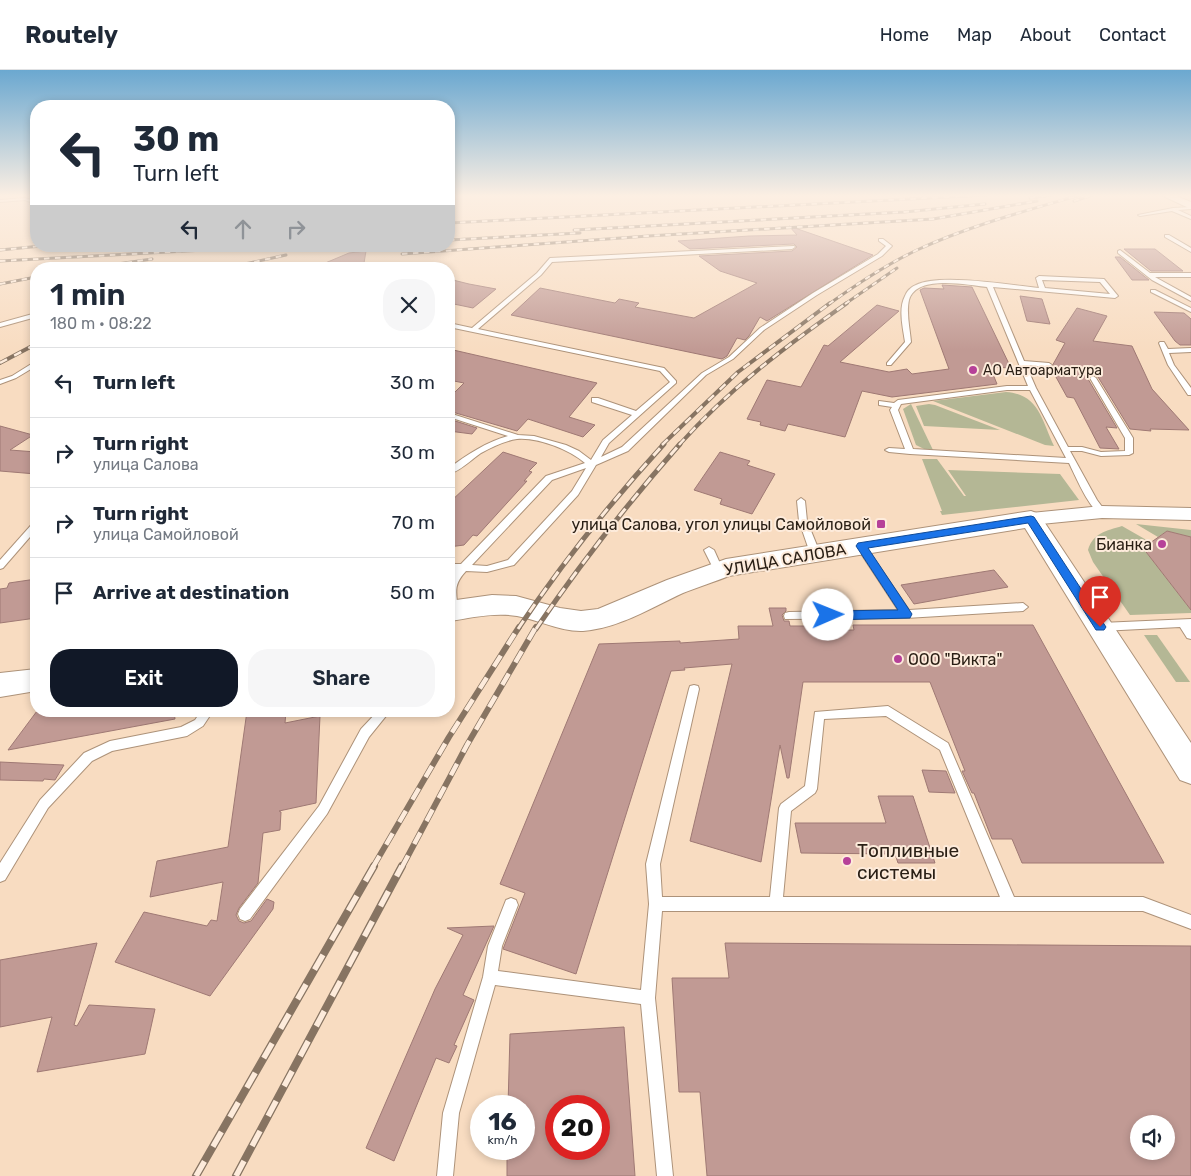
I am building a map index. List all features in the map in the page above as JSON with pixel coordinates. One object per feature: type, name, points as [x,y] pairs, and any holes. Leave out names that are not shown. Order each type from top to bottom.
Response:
[{"type":"street","name":"УЛИЦА САЛОВА","points":[[455,610],[492,605],[516,606],[560,618],[581,621],[598,619],[622,611],[676,586],[714,560],[815,553],[1031,519],[1102,512],[1191,514]]},
{"type":"street","points":[[1031,519],[1191,770]]},
{"type":"street","points":[[0,686],[30,681]]},
{"type":"lane","points":[[473,330],[539,274],[550,260],[792,247]]},
{"type":"lane","points":[[455,577],[549,478],[591,464],[626,449],[704,374],[730,358],[762,329],[880,255],[888,247]]},
{"type":"lane","points":[[1120,252],[1134,266],[1160,284],[1191,298]]},
{"type":"lane","points":[[1149,275],[1191,275]]},
{"type":"lane","points":[[889,364],[908,342],[904,307],[911,288],[917,284],[928,281],[989,284],[1115,296],[1102,280],[1039,278],[1042,288]]},
{"type":"lane","points":[[989,284],[1032,388],[1044,406],[1070,461],[1093,501],[1102,512]]},
{"type":"lane","points":[[1153,291],[1190,309]]},
{"type":"lane","points":[[0,325],[30,317]]},
{"type":"lane","points":[[455,326],[662,370],[674,382],[606,442],[575,493],[511,563],[487,569],[455,567]]},
{"type":"lane","points":[[1162,343],[1171,364],[1191,393]]},
{"type":"lane","points":[[1166,351],[1191,350]]},
{"type":"lane","points":[[1023,363],[1049,365]]},
{"type":"lane","points":[[0,382],[14,377],[30,367]]},
{"type":"lane","points":[[1064,449],[1082,449],[1102,454],[1129,453],[1129,438],[1093,378]]},
{"type":"lane","points":[[910,452],[894,410],[898,402],[1007,388],[1032,388]]},
{"type":"lane","points":[[595,400],[637,414]]},
{"type":"lane","points":[[882,403],[896,406]]},
{"type":"lane","points":[[455,418],[517,437]]},
{"type":"lane","points":[[455,468],[469,457],[499,442],[517,437],[528,437],[576,450],[591,464]]},
{"type":"lane","points":[[889,450],[1070,461]]},
{"type":"lane","points":[[801,501],[803,521],[815,553]]},
{"type":"lane","points":[[0,566],[30,532]]},
{"type":"lane","points":[[861,546],[906,614]]},
{"type":"lane","points":[[789,616],[906,614],[1023,607]]},
{"type":"lane","points":[[1100,627],[1187,624],[1191,635]]},
{"type":"lane","points":[[665,1176],[648,998],[656,904],[653,864],[694,689]]},
{"type":"lane","points":[[776,904],[785,808],[810,789],[819,715],[888,711],[944,747],[1010,904]]},
{"type":"lane","points":[[0,875],[44,804],[88,757],[110,746],[182,732],[199,723],[204,717]]},
{"type":"lane","points":[[244,914],[323,810],[365,733],[380,717]]},
{"type":"lane","points":[[656,904],[1143,904],[1191,922]]},
{"type":"lane","points":[[445,1176],[451,1113],[490,977],[495,946],[511,905]]},
{"type":"lane","points":[[490,977],[648,998]]},
{"type":"green space","points":[[1006,392],[1017,394],[1033,403],[1042,418],[1054,446],[1045,445],[933,401]]},
{"type":"green space","points":[[911,404],[933,450],[924,449],[916,445],[903,409]]},
{"type":"green space","points":[[929,404],[1000,430],[924,426],[916,406]]},
{"type":"green space","points":[[922,459],[937,459],[964,496],[966,496],[948,470],[1060,474],[1079,500],[942,515]]},
{"type":"green space","points":[[1136,524],[1191,530],[1191,537],[1167,531],[1158,537]]},
{"type":"green space","points":[[1122,526],[1150,542],[1143,548],[1191,610],[1191,613],[1130,615],[1093,562],[1088,550],[1090,544],[1097,536]]},
{"type":"green space","points":[[1144,635],[1157,635],[1190,682],[1176,682]]},
{"type":"building","points":[[686,247],[740,247],[690,249]]},
{"type":"building","points":[[797,247],[849,247],[873,255],[767,321],[760,317],[749,336],[745,340],[737,338],[727,356],[722,359],[511,315],[540,288],[615,303],[619,299],[639,303],[635,307],[694,318],[757,283],[720,271],[699,256],[792,251]]},
{"type":"building","points":[[1124,249],[1155,249],[1183,271],[1151,271]]},
{"type":"building","points":[[366,252],[364,262],[328,262],[349,253]]},
{"type":"building","points":[[1115,257],[1120,257],[1149,280],[1132,280]]},
{"type":"building","points":[[455,280],[496,289],[473,308],[455,304]]},
{"type":"building","points":[[942,285],[972,287],[1011,368],[990,367],[997,384],[892,397],[862,391],[845,437],[788,424],[785,431],[760,425],[761,422],[747,419],[767,380],[801,387],[824,345],[828,346],[877,305],[899,311],[840,362],[889,372],[907,369],[912,374],[949,369],[920,290],[924,288],[944,289]]},
{"type":"building","points":[[1020,296],[1042,299],[1050,324],[1027,321]]},
{"type":"building","points":[[1077,308],[1107,316],[1093,341],[1132,346],[1152,389],[1189,430],[1150,429],[1151,431],[1130,429],[1098,377],[1092,374],[1088,379],[1117,428],[1106,427],[1119,449],[1100,448],[1074,398],[1067,397],[1051,368],[1065,343],[1056,340]]},
{"type":"building","points":[[1154,312],[1184,313],[1191,319],[1191,345],[1180,345],[1175,341]]},
{"type":"building","points":[[455,350],[597,383],[569,417],[595,425],[583,437],[528,419],[517,431],[455,413],[455,392],[464,383],[455,381]]},
{"type":"building","points":[[455,421],[477,428],[472,434],[455,432]]},
{"type":"building","points":[[0,426],[30,434],[30,437],[10,450],[30,452],[30,474],[0,471]]},
{"type":"building","points":[[503,452],[537,463],[529,471],[532,472],[524,481],[527,481],[477,536],[473,535],[464,545],[455,546],[455,497]]},
{"type":"building","points":[[720,452],[750,461],[747,465],[775,474],[752,514],[720,504],[722,499],[694,490]]},
{"type":"building","points":[[1167,531],[1191,537],[1191,610],[1143,548]]},
{"type":"building","points":[[994,570],[1008,587],[914,604],[901,585]]},
{"type":"building","points":[[30,580],[30,619],[0,623],[0,589],[7,588],[9,583]]},
{"type":"building","points":[[769,608],[786,608],[782,615],[784,621],[789,621],[790,626],[808,626],[808,630],[854,630],[853,625],[1033,625],[1164,863],[1022,863],[1012,839],[992,839],[974,793],[972,793],[962,771],[965,771],[930,682],[803,682],[789,778],[787,778],[780,745],[761,862],[690,841],[732,664],[684,668],[685,670],[671,671],[576,974],[503,949],[525,893],[500,884],[599,644],[680,641],[680,643],[739,639],[738,626],[773,626]]},
{"type":"building","points":[[33,717],[175,717],[175,719],[8,750]]},
{"type":"building","points":[[246,717],[286,717],[285,723],[320,717],[316,803],[279,811],[281,812],[280,830],[263,833],[258,883],[236,915],[239,921],[244,923],[251,921],[267,899],[274,902],[273,909],[210,996],[115,962],[144,912],[207,926],[211,920],[217,921],[223,882],[150,897],[157,861],[228,847]]},
{"type":"building","points":[[0,762],[64,765],[55,780],[0,780]]},
{"type":"building","points":[[922,770],[946,771],[955,793],[929,792]]},
{"type":"building","points":[[878,796],[913,796],[935,863],[898,863],[895,854],[801,853],[795,823],[886,823]]},
{"type":"building","points":[[494,926],[463,995],[474,1000],[454,1045],[457,1046],[449,1063],[436,1058],[394,1161],[366,1148],[435,989],[463,935],[447,928]]},
{"type":"building","points":[[97,943],[74,1025],[77,1026],[89,1005],[155,1009],[145,1054],[37,1072],[52,1017],[0,1027],[0,960]]},
{"type":"building","points":[[725,943],[1191,946],[1191,1176],[707,1176],[700,1092],[679,1092],[672,978],[729,978]]},
{"type":"building","points":[[624,1027],[635,1176],[507,1176],[507,1160],[535,1160],[535,1095],[508,1095],[510,1034]]},
{"type":"railway","points":[[0,250],[30,247]]},
{"type":"railway","points":[[455,250],[503,247]]},
{"type":"railway","points":[[829,304],[882,268],[925,247]]},
{"type":"railway","points":[[0,261],[168,252]]},
{"type":"railway","points":[[402,254],[429,252]]},
{"type":"railway","points":[[254,262],[286,255]]},
{"type":"railway","points":[[131,262],[152,259]]},
{"type":"railway","points":[[845,304],[897,268]]},
{"type":"railway","points":[[0,284],[30,278]]},
{"type":"railway","points":[[662,445],[738,372],[830,303]]},
{"type":"railway","points":[[679,445],[718,405],[759,369],[847,303]]},
{"type":"railway","points":[[0,363],[30,347]]},
{"type":"railway","points":[[518,629],[588,533],[664,444]]},
{"type":"railway","points":[[536,629],[605,534],[680,444]]},
{"type":"railway","points":[[373,867],[449,737],[519,627]]},
{"type":"railway","points":[[402,867],[467,745],[536,627]]},
{"type":"railway","points":[[196,1176],[374,866]]},
{"type":"railway","points":[[236,1176],[402,866]]},
{"type":"place","name":"АО Автоарматура","points":[[973,370]]},
{"type":"place","name":"улица Салова, угол улицы Самойловой","points":[[881,524]]},
{"type":"place","name":"Бианка","points":[[1162,544]]},
{"type":"place","name":"ООО \"Викта\"","points":[[898,659]]},
{"type":"place","name":"Топливные системы","points":[[847,861]]},
{"type":"route","points":[[828,615],[906,614],[861,546],[1031,519],[1100,627]]}]
